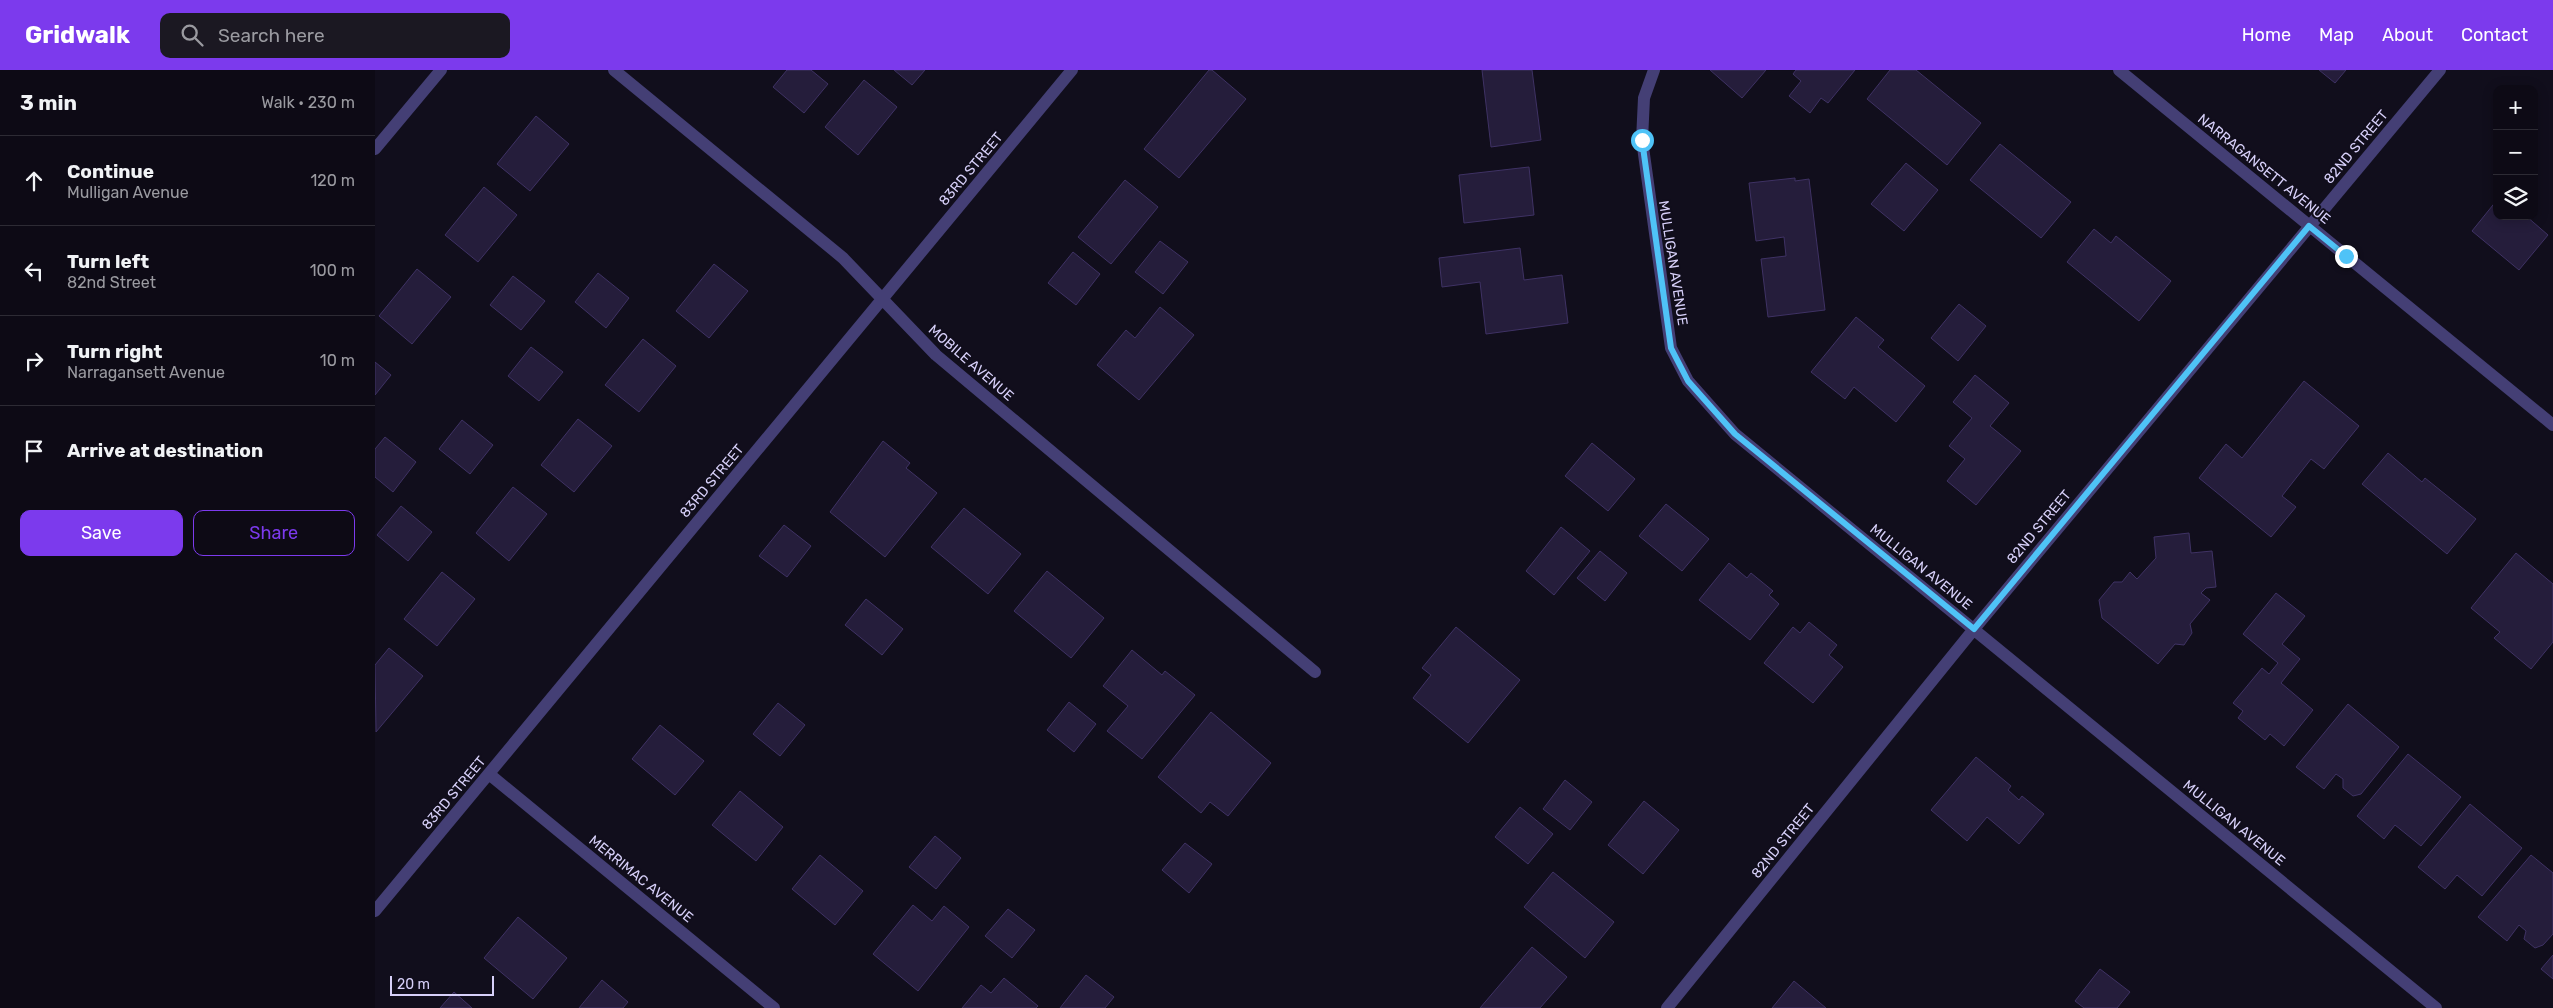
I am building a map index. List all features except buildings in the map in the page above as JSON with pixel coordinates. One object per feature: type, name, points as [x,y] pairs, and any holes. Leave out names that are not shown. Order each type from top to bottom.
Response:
[{"type":"street","points":[[375,149],[441,70]]},
{"type":"street","name":"MOBILE AVENUE","points":[[614,70],[843,258],[936,355],[1315,672]]},
{"type":"street","name":"83RD STREET","points":[[375,911],[1072,70]]},
{"type":"street","name":"MULLIGAN AVENUE","points":[[1654,70],[1644,98],[1642,140],[1647,188],[1671,348],[1688,381],[1735,434],[2436,1008]]},
{"type":"street","name":"NARRAGANSETT AVENUE","points":[[2119,70],[2553,425]]},
{"type":"street","name":"82ND STREET","points":[[1667,1008],[1974,629],[2440,70]]},
{"type":"street","name":"MERRIMAC AVENUE","points":[[489,774],[774,1008]]},
{"type":"route","points":[[1642,140],[1647,188],[1671,348],[1688,381],[1735,434],[1974,629],[2309,226],[2346,256]]}]
